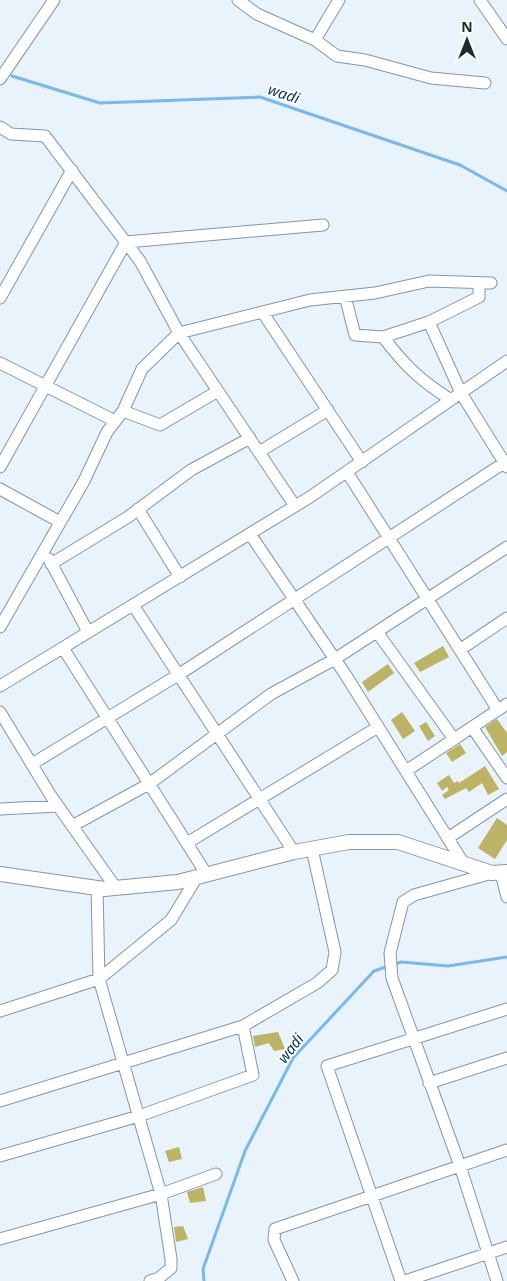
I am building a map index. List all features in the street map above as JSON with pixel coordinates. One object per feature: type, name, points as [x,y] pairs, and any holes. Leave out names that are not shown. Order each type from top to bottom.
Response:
[{"type":"street","points":[[0,79],[54,0]]},
{"type":"street","points":[[238,0],[257,14],[315,40],[337,56],[365,60],[431,78],[485,83]]},
{"type":"street","points":[[315,40],[339,0]]},
{"type":"street","points":[[480,0],[507,39]]},
{"type":"street","points":[[0,127],[10,134],[45,136],[72,170],[140,261],[179,333],[296,506]]},
{"type":"street","points":[[0,298],[72,170]]},
{"type":"street","points":[[126,242],[323,225]]},
{"type":"street","points":[[0,467],[126,242]]},
{"type":"street","points":[[0,272],[11,278]]},
{"type":"street","points":[[0,627],[84,481],[107,432],[123,412],[142,369],[179,333],[310,300],[376,292],[428,282],[485,283],[479,297],[428,322],[383,337],[354,336],[345,296]]},
{"type":"street","points":[[263,312],[362,462]]},
{"type":"street","points":[[32,764],[108,719],[389,537],[506,464],[456,397],[428,322]]},
{"type":"street","points":[[383,337],[404,364],[420,380],[456,397]]},
{"type":"street","points":[[0,686],[296,506],[507,361]]},
{"type":"street","points":[[0,363],[115,421]]},
{"type":"street","points":[[123,412],[160,425],[218,391]]},
{"type":"street","points":[[259,452],[328,410]]},
{"type":"street","points":[[51,564],[138,509],[191,470],[250,438]]},
{"type":"street","points":[[347,472],[461,649],[502,707],[406,771]]},
{"type":"street","points":[[0,489],[60,522]]},
{"type":"street","points":[[138,509],[180,577]]},
{"type":"street","points":[[250,534],[335,659],[464,864]]},
{"type":"street","points":[[72,826],[149,784],[271,694],[335,659],[507,547]]},
{"type":"street","points":[[44,550],[88,632]]},
{"type":"street","points":[[133,605],[294,852]]},
{"type":"street","points":[[461,649],[507,618]]},
{"type":"street","points":[[377,632],[454,739]]},
{"type":"street","points":[[63,648],[187,843],[202,876]]},
{"type":"street","points":[[0,712],[5,728],[32,764],[72,826],[106,888],[99,979],[162,1194],[171,1268],[159,1278],[150,1281]]},
{"type":"street","points":[[187,843],[378,727]]},
{"type":"street","points":[[472,727],[507,778]]},
{"type":"street","points":[[448,838],[507,799]]},
{"type":"street","points":[[0,809],[58,806]]},
{"type":"street","points":[[0,874],[106,888],[178,882],[294,852],[350,842],[398,842],[464,864],[500,873]]},
{"type":"street","points":[[0,1101],[243,1026],[317,983],[332,970],[335,952],[312,849]]},
{"type":"street","points":[[500,873],[507,897]]},
{"type":"street","points":[[497,1281],[460,1166],[415,1037],[392,978],[390,952],[403,902],[414,895],[500,873]]},
{"type":"street","points":[[0,1011],[99,979],[171,920],[202,876]]},
{"type":"street","points":[[401,1281],[327,1066],[507,1009]]},
{"type":"street","points":[[0,1156],[139,1116],[253,1075],[243,1026]]},
{"type":"street","points":[[430,1083],[507,1058]]},
{"type":"street","points":[[293,1281],[274,1240],[275,1229],[507,1150]]},
{"type":"street","points":[[0,1239],[162,1194],[216,1174]]},
{"type":"street","points":[[405,1281],[507,1247]]},
{"type":"building","points":[[443,646],[449,657],[420,672],[414,663]]},
{"type":"building","points":[[388,664],[394,673],[368,692],[362,682]]},
{"type":"building","points":[[402,712],[415,731],[403,739],[391,720]]},
{"type":"building","points":[[497,719],[507,733],[507,752],[502,756],[485,727]]},
{"type":"building","points":[[426,722],[435,736],[428,741],[419,726]]},
{"type":"building","points":[[460,744],[466,753],[452,762],[446,753]]},
{"type":"building","points":[[485,766],[499,789],[488,795],[482,783],[469,792],[466,788],[445,799],[442,795],[449,790],[447,787],[442,791],[437,783],[449,775],[454,783],[458,781],[459,783]]},
{"type":"building","points":[[497,818],[507,825],[507,840],[495,859],[478,848]]},
{"type":"building","points":[[278,1032],[285,1049],[274,1051],[269,1043],[255,1047],[253,1036]]},
{"type":"building","points":[[179,1147],[182,1159],[169,1162],[165,1151]]},
{"type":"building","points":[[203,1187],[206,1201],[190,1203],[187,1192]]},
{"type":"building","points":[[183,1226],[188,1239],[176,1242],[174,1227]]},
{"type":"waterway","name":"wadi","points":[[12,76],[100,103],[260,97],[460,165],[507,191]]},
{"type":"waterway","name":"wadi","points":[[204,1281],[203,1269],[245,1151],[293,1058],[374,971],[401,962],[448,966],[507,957]]}]
